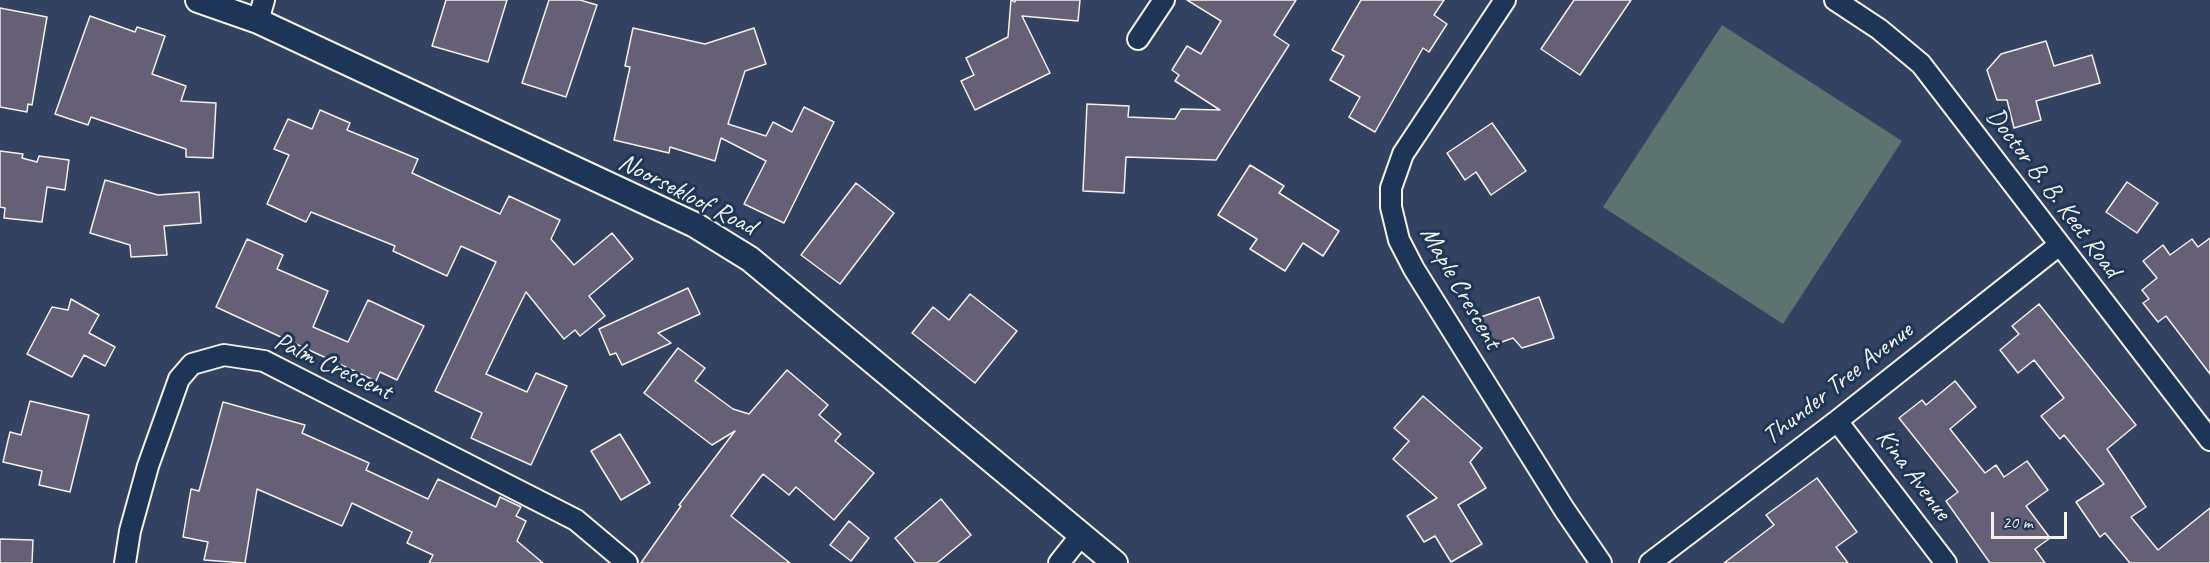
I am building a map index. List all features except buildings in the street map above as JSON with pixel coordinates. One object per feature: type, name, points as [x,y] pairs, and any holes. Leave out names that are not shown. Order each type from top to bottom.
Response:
[{"type":"street","name":"Noorsekloof Road","points":[[198,0],[261,10],[695,225],[750,259],[1115,563]]},
{"type":"street","points":[[1138,39],[1164,0]]},
{"type":"street","name":"Maple Crescent","points":[[1505,0],[1403,154],[1391,188],[1391,207],[1399,240],[1414,269],[1564,509],[1601,563]]},
{"type":"street","name":"Doctor B. B. Keet Road","points":[[1835,0],[1879,29],[1921,64],[2058,246],[2210,440]]},
{"type":"street","name":"Thunder Tree Avenue","points":[[1650,563],[1837,421],[2058,246]]},
{"type":"street","name":"Palm Crescent","points":[[125,563],[130,531],[148,466],[179,379],[192,364],[224,355],[264,361],[576,520],[627,563]]},
{"type":"street","name":"Kina Avenue","points":[[1837,421],[1946,563]]},
{"type":"street","points":[[1059,563],[1082,534]]},
{"type":"green space","points":[[1722,25],[1902,141],[1783,324],[1603,207]]}]
